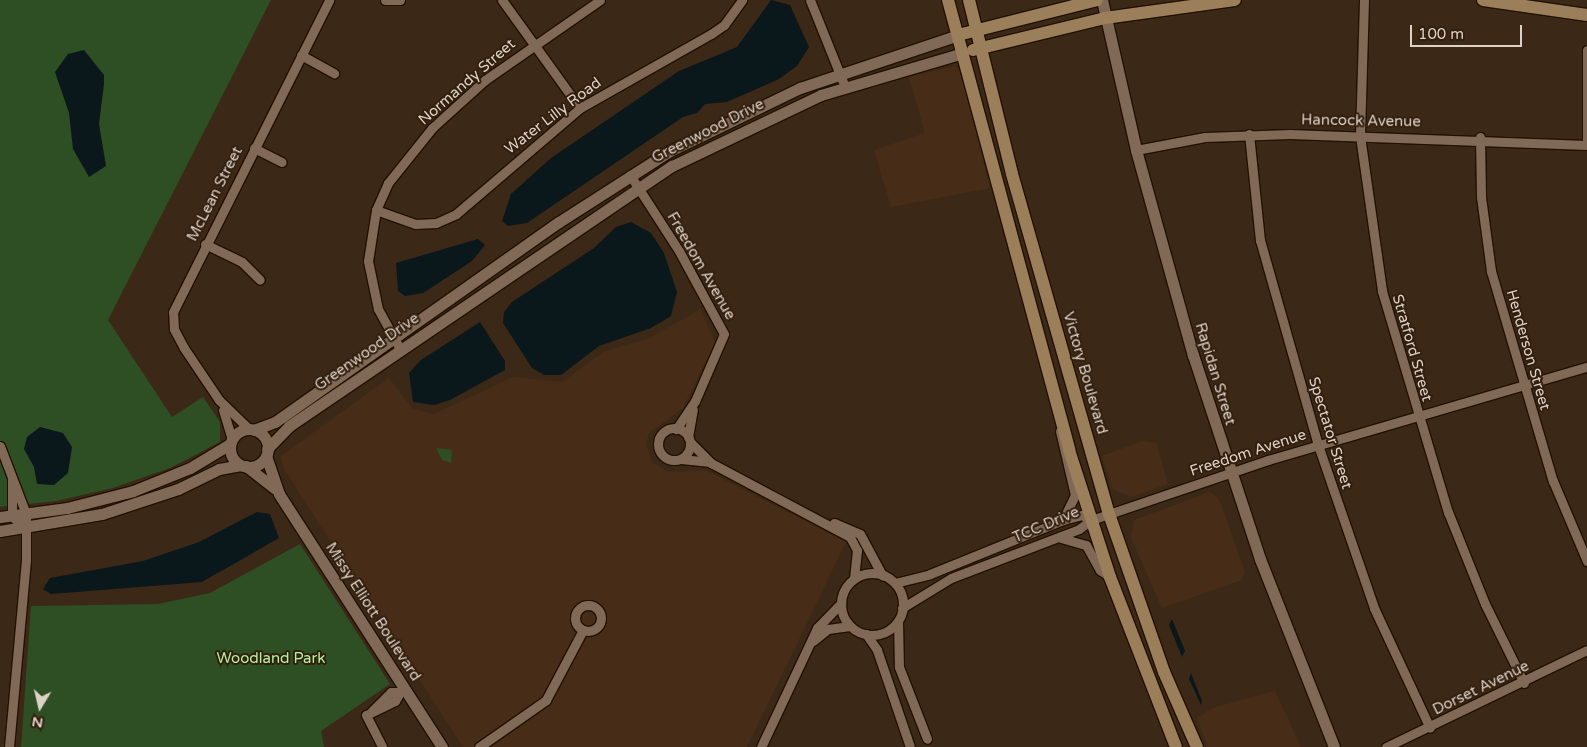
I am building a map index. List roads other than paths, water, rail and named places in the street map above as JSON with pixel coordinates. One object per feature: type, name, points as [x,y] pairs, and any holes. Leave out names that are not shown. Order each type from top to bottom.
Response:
[{"type":"main road","points":[[948,0],[1057,409],[1110,577],[1176,747]]},
{"type":"main road","name":"Victory Boulevard","points":[[969,0],[1040,278],[1109,514],[1141,612],[1197,747]]},
{"type":"main road","name":"Greenwood Drive","points":[[958,35],[1097,0]]},
{"type":"main road","name":"Greenwood Drive","points":[[963,53],[1105,18],[1235,0]]},
{"type":"main road","points":[[1484,0],[1587,15]]},
{"type":"street","name":"McLean Street","points":[[251,429],[219,400],[184,348],[173,320],[175,304],[329,0]]},
{"type":"street","points":[[385,0],[400,0]]},
{"type":"street","points":[[502,0],[580,108]]},
{"type":"street","name":"Normandy Street","points":[[400,349],[392,337],[369,278],[368,246],[376,210],[396,171],[432,128],[533,44],[600,0]]},
{"type":"street","name":"Water Lilly Road","points":[[376,210],[415,224],[446,220],[580,108],[711,34],[724,25],[742,0]]},
{"type":"street","points":[[810,0],[845,87]]},
{"type":"street","name":"Rapidan Street","points":[[1102,0],[1136,150],[1177,302],[1230,473],[1334,747]]},
{"type":"street","name":"Stratford Street","points":[[1364,0],[1360,136],[1373,246],[1417,416],[1463,554],[1524,683]]},
{"type":"street","name":"Greenwood Drive","points":[[251,429],[275,422],[392,337],[630,175],[751,110],[840,73],[958,35]]},
{"type":"street","points":[[1587,50],[1587,143]]},
{"type":"street","name":"Greenwood Drive","points":[[267,452],[289,426],[638,187],[717,142],[845,87],[963,53]]},
{"type":"street","points":[[301,55],[334,73]]},
{"type":"street","name":"Hancock Avenue","points":[[1136,150],[1206,137],[1249,134],[1480,137],[1587,143]]},
{"type":"street","name":"Spectator Street","points":[[1249,134],[1262,249],[1318,445],[1374,608],[1430,728]]},
{"type":"street","name":"Henderson Street","points":[[1480,137],[1488,256],[1553,481],[1587,561]]},
{"type":"street","points":[[254,148],[282,162]]},
{"type":"street","name":"Freedom Avenue","points":[[630,175],[724,334],[695,401],[676,429],[665,431],[658,445],[666,458],[710,463],[824,520],[860,534],[882,575]]},
{"type":"street","points":[[205,244],[242,262],[260,280]]},
{"type":"street","name":"Freedom Avenue","points":[[1091,520],[1318,445],[1587,367]]},
{"type":"street","name":"McLean Street","points":[[219,400],[231,442]]},
{"type":"street","name":"Freedom Avenue","points":[[681,459],[689,440],[695,401]]},
{"type":"street","points":[[1057,409],[1062,452],[1075,495],[1063,520]]},
{"type":"street","points":[[0,517],[26,514],[133,491],[190,468],[251,429],[264,437],[267,452],[255,465],[219,469],[178,489],[111,512],[24,529],[0,531]]},
{"type":"street","name":"Freedom Avenue","points":[[676,429],[710,463]]},
{"type":"street","points":[[231,442],[232,456],[244,465]]},
{"type":"street","points":[[0,446],[26,514],[24,529],[26,560],[9,747]]},
{"type":"street","name":"Missy Elliott Boulevard","points":[[267,452],[279,494],[403,691],[442,747]]},
{"type":"street","name":"Missy Elliott Boulevard","points":[[244,465],[279,494]]},
{"type":"street","points":[[12,478],[12,516],[24,529]]},
{"type":"street","name":"TCC Drive","points":[[895,583],[922,577],[1063,520],[1082,514],[1091,520],[1058,538],[951,578],[902,608]]},
{"type":"street","name":"Freedom Avenue","points":[[824,520],[850,537],[857,550],[854,578]]},
{"type":"street","points":[[1058,538],[1086,545],[1100,570],[1110,577]]},
{"type":"street","points":[[761,747],[817,628],[840,603],[854,578],[882,575],[895,583],[902,608],[898,621],[899,667],[927,738]]},
{"type":"street","points":[[840,603],[850,626]]},
{"type":"street","points":[[812,642],[828,629],[850,626],[866,634],[881,634],[898,621]]},
{"type":"street","points":[[479,747],[546,700],[582,630]]},
{"type":"street","points":[[866,634],[877,650],[910,747]]},
{"type":"street","name":"Dorset Avenue","points":[[1386,747],[1524,683],[1587,650]]},
{"type":"street","points":[[382,747],[369,713],[395,701],[403,691]]},
{"type":"park label","name":"Woodland Park","points":[[271,659]]}]
